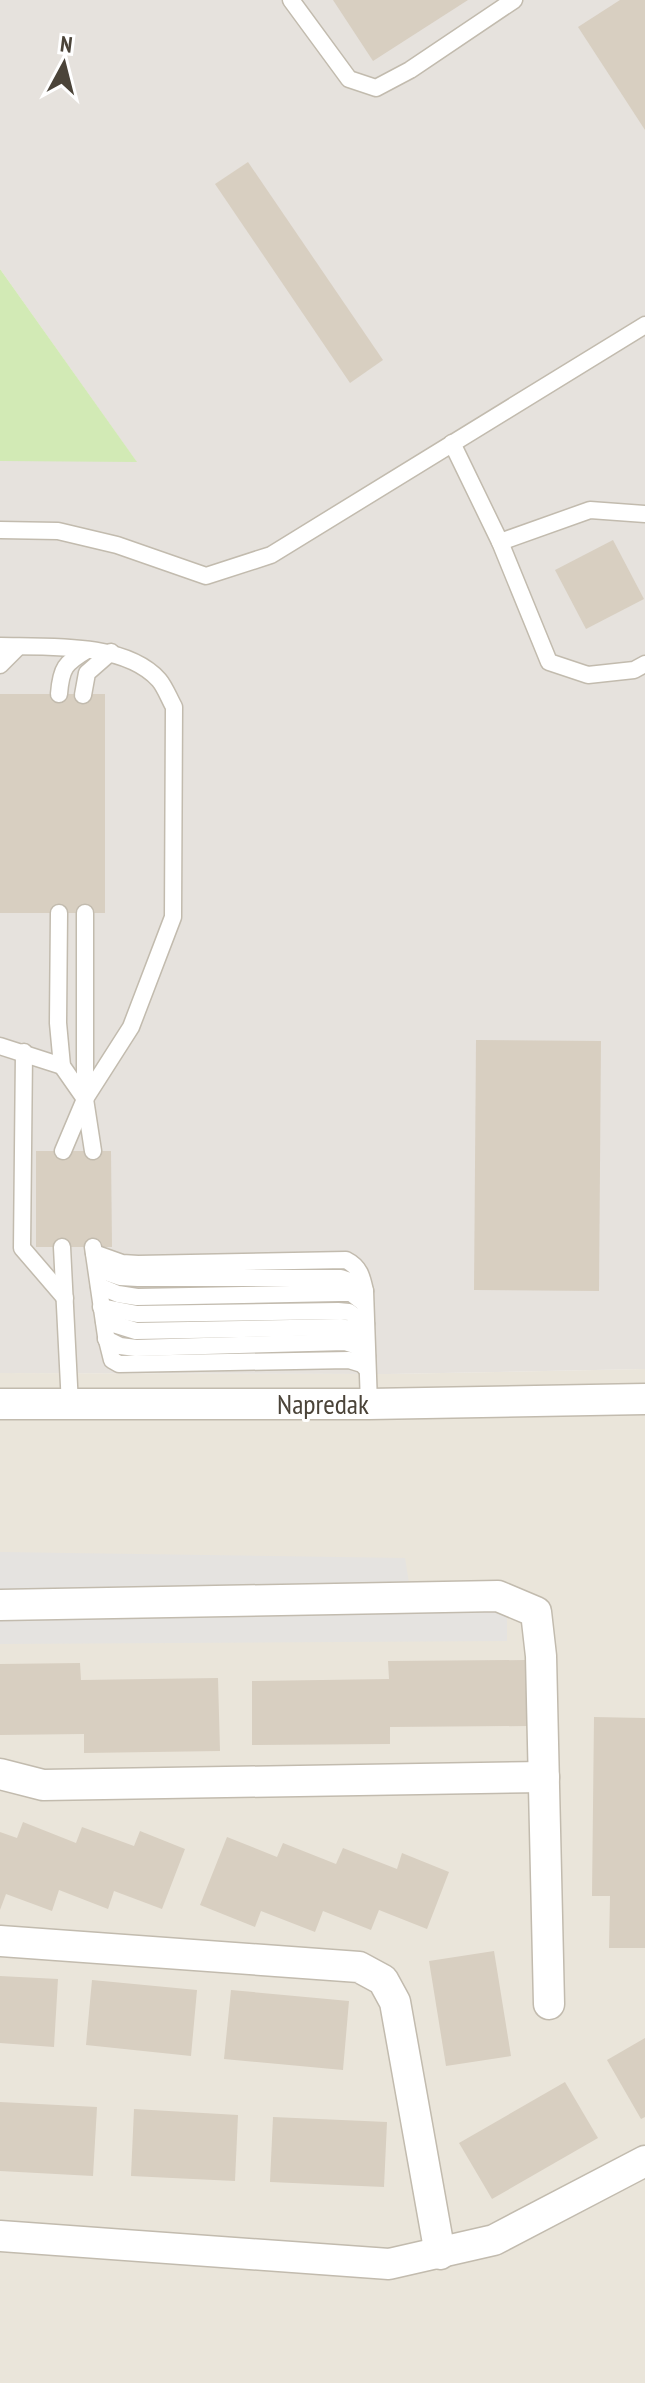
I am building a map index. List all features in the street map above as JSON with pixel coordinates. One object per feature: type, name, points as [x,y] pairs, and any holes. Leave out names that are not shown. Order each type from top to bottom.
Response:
[{"type":"street","name":"Napredak","points":[[0,1404],[369,1404],[645,1399]]},
{"type":"street","points":[[0,1605],[498,1596],[536,1612],[541,1656],[549,2004]]},
{"type":"street","points":[[0,1774],[43,1785],[544,1777]]},
{"type":"street","points":[[0,1941],[359,1967],[383,1980],[395,2002],[440,2254]]},
{"type":"street","points":[[0,2236],[389,2264],[494,2240],[645,2161]]},
{"type":"lane","points":[[291,0],[349,79],[376,88],[410,70],[514,0]]},
{"type":"lane","points":[[0,530],[58,531],[117,545],[206,576],[271,555],[645,325]]},
{"type":"lane","points":[[452,443],[500,542],[549,662],[588,675],[634,670],[645,664]]},
{"type":"lane","points":[[500,542],[590,510],[645,514]]},
{"type":"lane","points":[[0,665],[5,646],[111,652],[134,660],[160,680],[174,707],[173,917],[131,1027],[85,1099],[63,1151]]},
{"type":"lane","points":[[59,694],[63,669],[69,661],[87,650]]},
{"type":"lane","points":[[83,695],[87,673],[111,652]]},
{"type":"lane","points":[[59,913],[58,1023],[62,1066],[85,1099]]},
{"type":"lane","points":[[85,913],[85,1099],[93,1151]]},
{"type":"lane","points":[[1,1045],[62,1066]]},
{"type":"lane","points":[[24,1052],[22,1248],[65,1298]]},
{"type":"lane","points":[[62,1247],[70,1405]]},
{"type":"lane","points":[[96,1264],[346,1260],[354,1264],[361,1274],[365,1297],[369,1404]]},
{"type":"lane","points":[[96,1264],[118,1294],[137,1297],[351,1293],[365,1297]]},
{"type":"lane","points":[[96,1264],[106,1339],[112,1360],[119,1364],[349,1360],[366,1347]]},
{"type":"lane","points":[[102,1314],[136,1331],[341,1327],[354,1330],[366,1347]]},
{"type":"shaded area","points":[[0,0],[645,0],[645,1369],[389,1374],[0,1373],[0,461],[136,461],[0,269]]},
{"type":"shaded area","points":[[645,1369],[645,2383],[0,2383],[0,1373],[389,1374]]},
{"type":"shaded area","points":[[0,1552],[405,1558],[409,1583],[507,1615],[507,1641],[0,1644]]},
{"type":"green space","points":[[0,269],[137,462],[0,461]]},
{"type":"building","points":[[333,0],[468,0],[373,61]]},
{"type":"building","points":[[620,0],[645,0],[645,130],[578,27]]},
{"type":"building","points":[[248,162],[383,360],[350,383],[215,184]]},
{"type":"building","points":[[613,540],[644,599],[586,629],[555,570]]},
{"type":"building","points":[[0,694],[105,694],[105,913],[0,913]]},
{"type":"building","points":[[476,1040],[601,1041],[599,1291],[474,1290]]},
{"type":"building","points":[[36,1151],[111,1151],[112,1247],[36,1247]]},
{"type":"building","points":[[526,1660],[527,1726],[390,1727],[390,1744],[252,1745],[252,1681],[389,1679],[388,1661]]},
{"type":"building","points":[[80,1663],[81,1680],[218,1678],[220,1751],[84,1753],[84,1734],[0,1735],[0,1664]]},
{"type":"building","points":[[594,1717],[645,1718],[645,1948],[609,1948],[610,1896],[592,1896]]},
{"type":"building","points":[[23,1822],[76,1843],[82,1827],[134,1846],[140,1831],[185,1849],[162,1909],[114,1891],[108,1909],[59,1890],[52,1911],[6,1894],[0,1910],[0,1832],[17,1838]]},
{"type":"building","points":[[227,1837],[277,1857],[283,1843],[336,1864],[343,1848],[397,1869],[402,1853],[449,1872],[427,1929],[379,1910],[371,1930],[323,1911],[315,1932],[261,1911],[255,1927],[200,1905]]},
{"type":"building","points":[[494,1951],[511,2056],[446,2066],[429,1961]]},
{"type":"building","points":[[0,1976],[58,1979],[54,2047],[0,2043]]},
{"type":"building","points":[[92,1980],[197,1990],[191,2056],[86,2045]]},
{"type":"building","points":[[231,1990],[349,2001],[343,2070],[224,2059]]},
{"type":"building","points":[[645,2038],[645,2117],[641,2119],[607,2060]]},
{"type":"building","points":[[565,2082],[598,2138],[492,2199],[459,2143]]},
{"type":"building","points":[[0,2102],[97,2107],[93,2176],[0,2171]]},
{"type":"building","points":[[134,2109],[238,2115],[235,2181],[131,2176]]},
{"type":"building","points":[[273,2117],[387,2122],[384,2187],[270,2182]]}]
